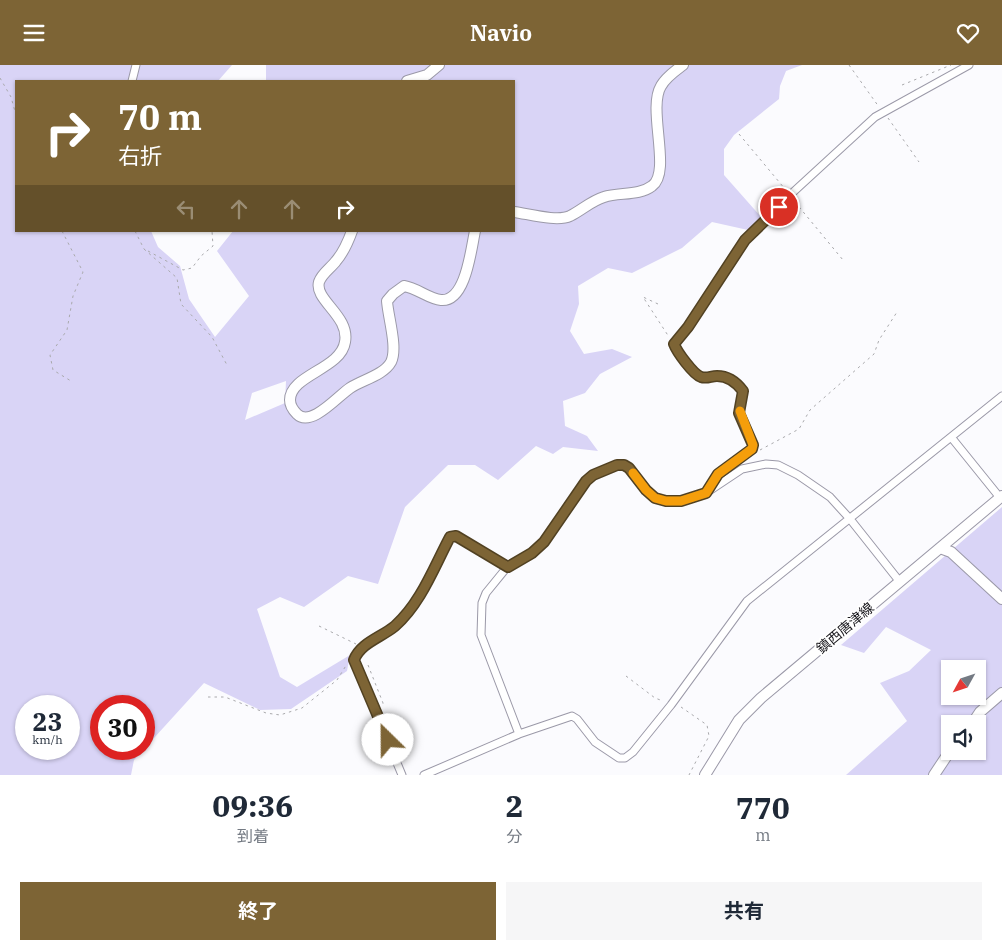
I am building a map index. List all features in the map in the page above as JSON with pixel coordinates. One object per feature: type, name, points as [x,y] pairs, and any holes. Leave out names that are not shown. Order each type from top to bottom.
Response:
[{"type":"street","points":[[132,80],[136,65]]},
{"type":"street","points":[[410,80],[428,75],[439,65]]},
{"type":"street","points":[[515,212],[562,219],[604,196],[641,191],[653,186],[659,176],[660,158],[656,100],[660,87],[668,77],[683,65]]},
{"type":"street","points":[[706,493],[718,474],[752,449],[753,445],[739,413],[743,391],[739,385],[729,378],[717,375],[699,376],[693,371],[674,344],[688,327],[745,240],[790,195],[883,112],[969,65]]},
{"type":"street","points":[[352,232],[337,261],[319,281],[322,297],[342,321],[346,339],[343,350],[338,357],[302,381],[294,389],[290,399],[291,407],[298,416],[306,418],[316,415],[351,387],[391,363],[393,341],[387,301],[393,293],[404,286],[414,288],[441,300],[450,298],[460,289],[475,232]]},
{"type":"street","points":[[424,775],[519,734],[572,716],[577,719],[595,742],[619,758],[625,758],[671,705],[748,601],[1002,396]]},
{"type":"street","points":[[951,437],[1000,495]]},
{"type":"street","points":[[519,734],[481,635],[482,603],[486,593],[508,567],[532,553],[544,542],[586,481],[593,475],[617,465],[624,465],[629,468],[646,490],[655,498],[666,501],[681,501],[706,493],[742,469],[766,464],[778,465],[798,475],[830,497],[900,582]]},
{"type":"street","name":"鎮西唐津線","points":[[705,775],[740,720],[761,698],[900,582],[1000,495]]},
{"type":"street","points":[[402,775],[354,660],[356,655],[363,647],[395,626],[414,604],[450,537],[456,536],[508,567]]},
{"type":"street","points":[[940,548],[951,552],[1002,599]]},
{"type":"street","points":[[978,715],[1002,693]]},
{"type":"street","points":[[934,775],[944,760]]},
{"type":"path","points":[[848,65],[919,162]]},
{"type":"path","points":[[902,85],[951,65]]},
{"type":"path","points":[[0,78],[11,97],[15,111]]},
{"type":"path","points":[[739,134],[843,260]]},
{"type":"path","points":[[63,232],[83,272],[73,296],[68,330],[50,355],[52,369],[71,381]]},
{"type":"path","points":[[136,232],[144,249],[177,279],[181,304],[212,337],[227,365]]},
{"type":"path","points":[[144,249],[184,269],[192,268],[201,256],[213,246],[212,232]]},
{"type":"path","points":[[658,304],[643,297],[674,344]]},
{"type":"path","points":[[752,449],[762,450],[799,429],[810,410],[874,354],[879,340],[897,312]]},
{"type":"path","points":[[319,626],[363,647]]},
{"type":"path","points":[[208,697],[225,697],[266,713],[280,715],[302,708],[338,680],[347,664],[354,660]]},
{"type":"path","points":[[368,665],[383,703],[380,723]]},
{"type":"path","points":[[626,676],[655,698],[681,707],[707,725],[709,736],[689,775]]},
{"type":"shaded area","points":[[0,65],[232,65],[219,80],[15,80],[15,232],[151,232],[158,247],[180,266],[189,299],[215,337],[249,296],[217,251],[232,232],[515,232],[515,80],[266,80],[266,65],[802,65],[786,71],[780,86],[779,99],[734,135],[724,149],[724,175],[762,218],[748,230],[712,222],[682,248],[632,273],[608,268],[578,286],[579,304],[570,331],[584,354],[612,349],[632,357],[600,374],[585,393],[563,401],[565,426],[587,436],[598,451],[563,447],[553,454],[536,446],[498,480],[475,465],[448,465],[405,507],[378,584],[348,576],[304,607],[280,597],[257,609],[280,677],[297,687],[350,655],[347,671],[291,709],[260,710],[204,683],[155,737],[155,695],[90,695],[90,760],[134,760],[131,775],[0,775]],"holes":[[[286,381],[285,403],[245,420],[252,393]]]},
{"type":"shaded area","points":[[1002,507],[1002,775],[846,775],[907,721],[880,683],[909,671],[931,650],[886,627],[864,653],[841,645]]},
{"type":"slow traffic","points":[[633,473],[655,498],[666,501],[681,501],[706,493],[718,474],[752,449],[753,445],[739,413],[740,411]]},
{"type":"route","points":[[388,740],[354,660],[363,647],[395,626],[414,604],[450,537],[456,536],[508,567],[532,553],[544,542],[586,481],[593,475],[617,465],[624,465],[629,468],[646,490],[655,498],[666,501],[681,501],[706,493],[718,474],[752,449],[753,445],[739,413],[743,391],[739,385],[729,378],[717,375],[699,376],[675,348],[674,344],[688,327],[745,240],[779,207]]}]
